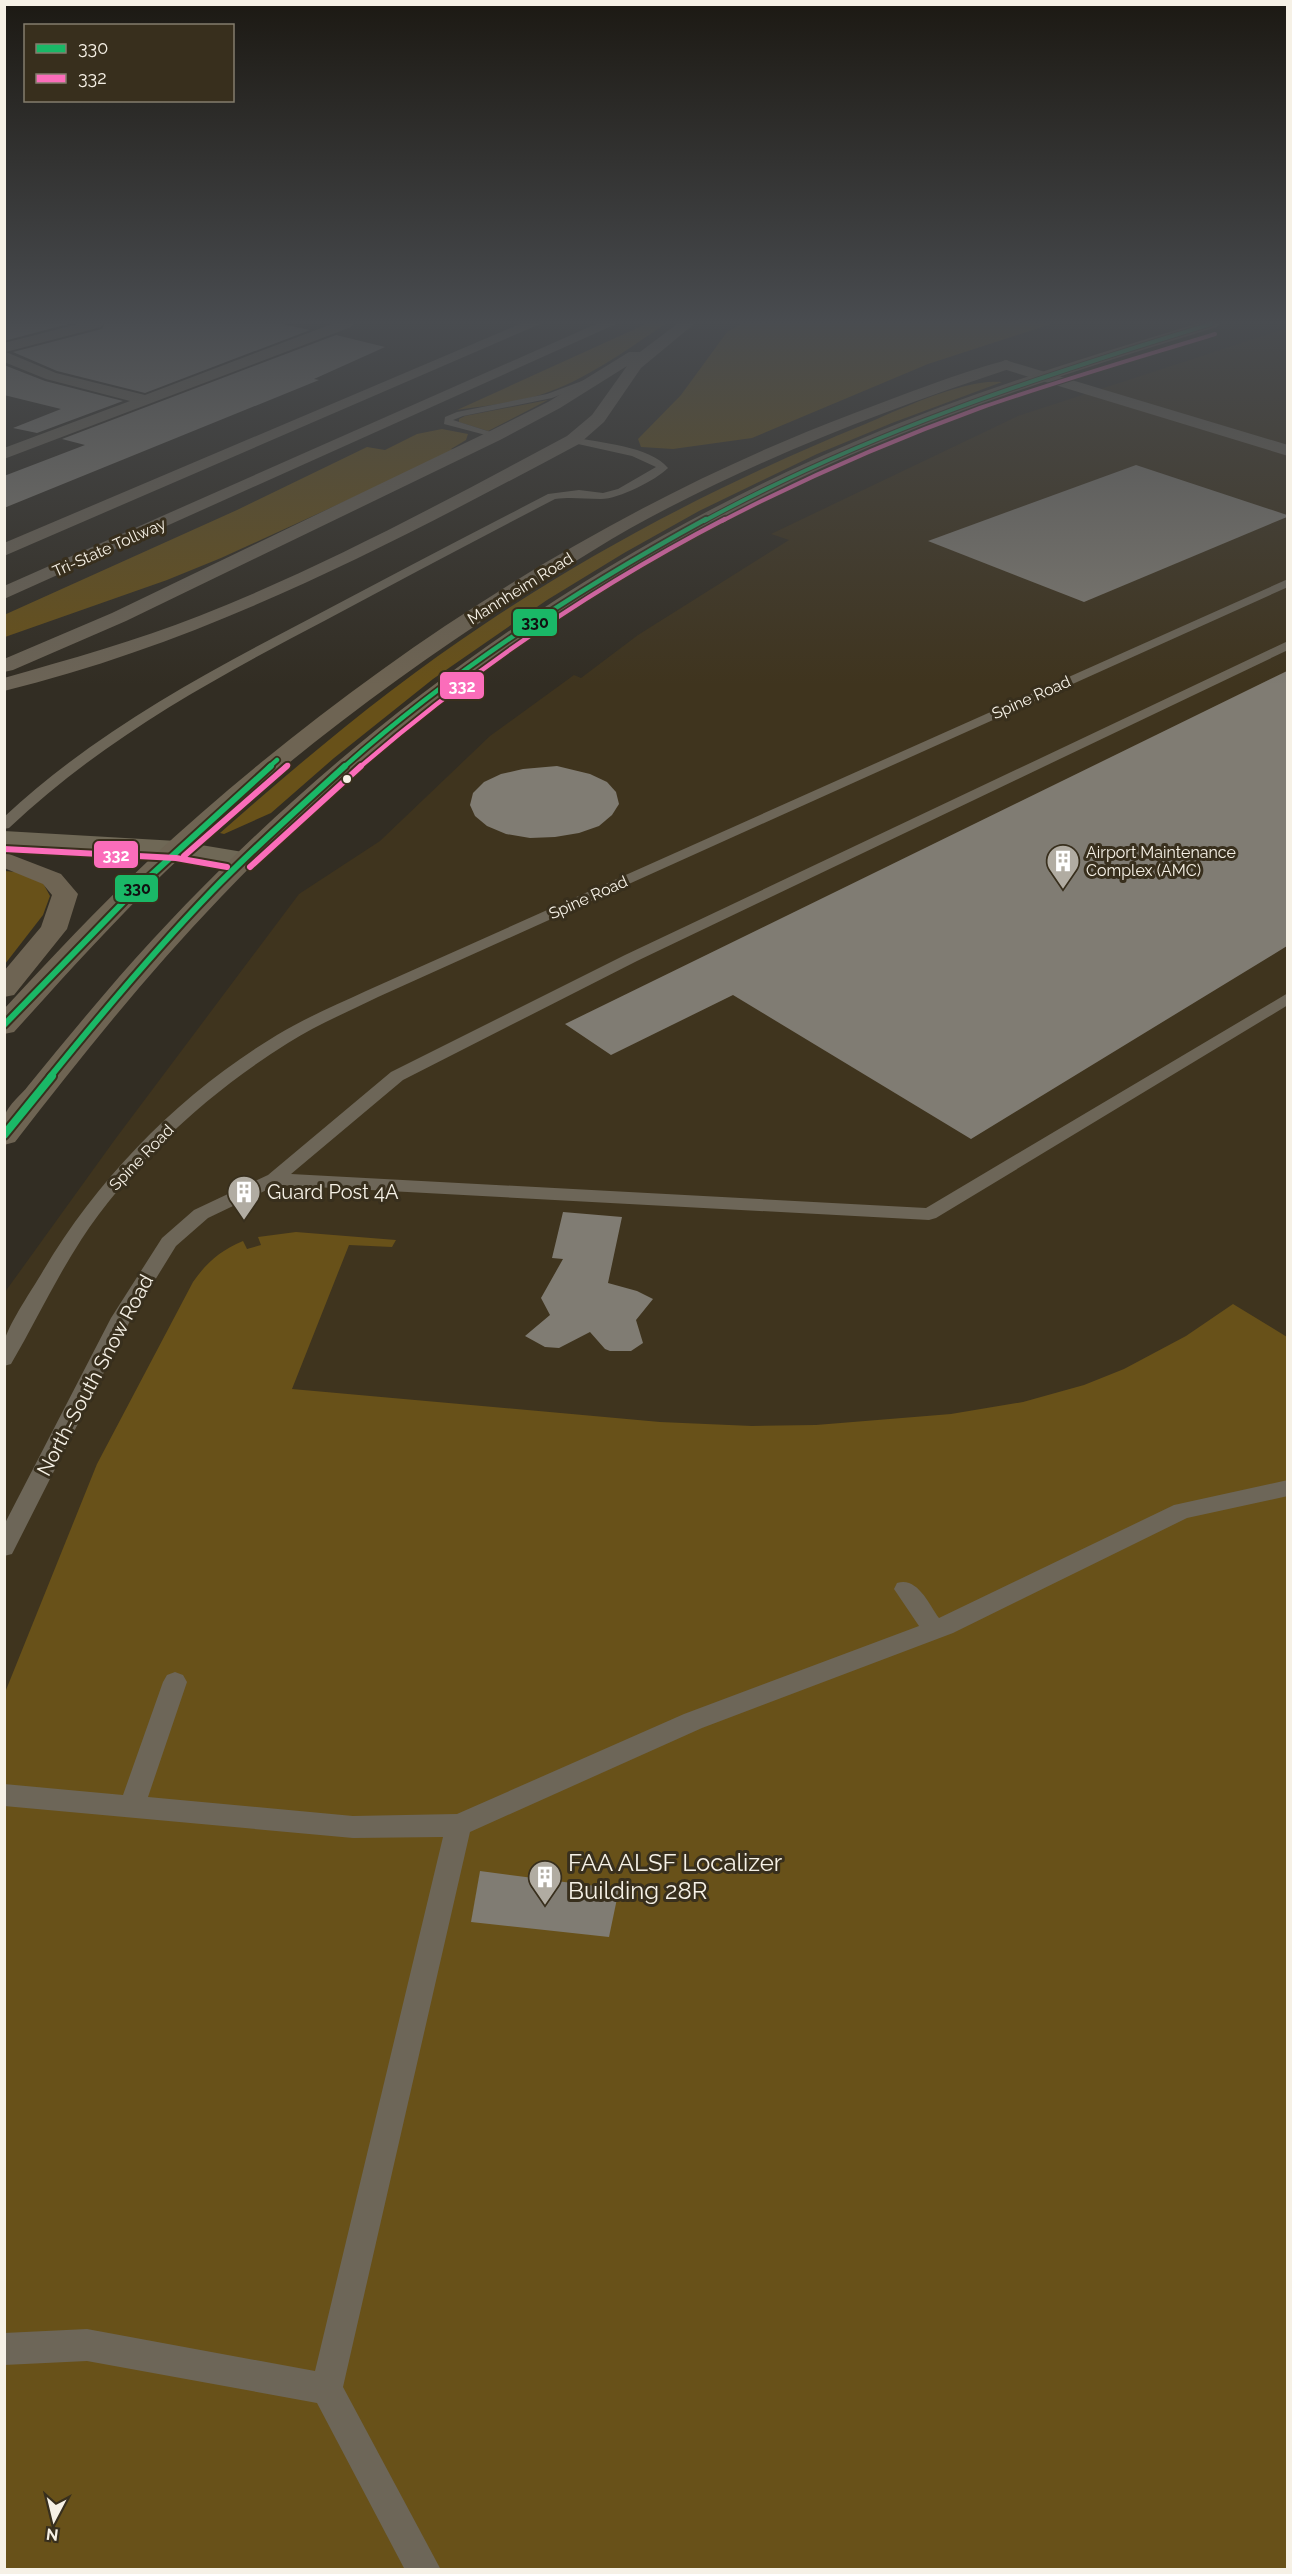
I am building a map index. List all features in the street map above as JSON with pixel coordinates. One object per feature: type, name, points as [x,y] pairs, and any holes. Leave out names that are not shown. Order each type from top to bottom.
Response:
[{"type":"highway","name":"Tri-State Tollway","points":[[4,550],[252,444]]},
{"type":"highway","name":"Tri-State Tollway","points":[[4,593],[339,444]]},
{"type":"highway","points":[[4,667],[129,612],[477,444]]},
{"type":"highway","points":[[4,685],[122,651],[208,620],[297,581],[565,444]]},
{"type":"main road","name":"Mannheim Road","points":[[4,1026],[105,917],[169,856],[286,753],[362,694],[459,627],[578,552],[678,496],[795,444]]},
{"type":"main road","name":"Mannheim Road","points":[[4,1136],[61,1063],[159,949],[243,860],[384,734],[461,674],[584,589],[675,536],[791,476],[866,444]]},
{"type":"main road","points":[[4,838],[169,856],[243,860]]},
{"type":"main road","points":[[4,857],[169,856]]},
{"type":"main road","points":[[4,857],[52,879],[65,894],[54,929],[4,989]]},
{"type":"street","points":[[9,450],[25,444]]},
{"type":"street","points":[[1264,444],[1287,451]]},
{"type":"lane","points":[[4,825],[55,780],[111,736],[171,698],[223,669],[552,496],[579,493],[603,496],[622,491],[663,468],[660,462],[590,444]]},
{"type":"lane","name":"Spine Road","points":[[4,1359],[57,1264],[100,1200],[157,1136],[215,1088],[283,1039],[372,994],[1287,582]]},
{"type":"lane","points":[[274,1179],[397,1076],[641,953],[1287,645]]},
{"type":"lane","points":[[274,1179],[929,1214],[1287,998]]},
{"type":"lane","name":"North-South Snow Road","points":[[4,1548],[121,1318],[169,1242],[201,1214],[274,1179]]},
{"type":"lane","points":[[4,1795],[353,1827],[459,1825],[693,1721],[934,1629],[1182,1511],[1287,1488]]},
{"type":"lane","points":[[905,1589],[934,1629]]},
{"type":"lane","points":[[132,1806],[176,1682]]},
{"type":"lane","points":[[424,2570],[327,2390],[459,1825]]},
{"type":"lane","points":[[4,2349],[87,2344],[327,2390]]},
{"type":"shaded area","points":[[397,444],[459,444],[451,449],[455,451],[221,558],[167,580],[5,637],[4,615],[237,510],[367,447],[385,450]]},
{"type":"shaded area","points":[[640,444],[708,444],[673,449],[641,447]]},
{"type":"shaded area","points":[[841,444],[699,511],[547,600],[433,679],[334,758],[271,813],[224,834],[220,833],[316,750],[382,697],[486,623],[622,540],[717,491],[814,446]]},
{"type":"shaded area","points":[[959,444],[1287,444],[1287,2569],[5,2570],[5,1292],[116,1138],[299,894],[380,841],[490,736],[574,675],[581,678],[638,635],[789,540],[771,534]]},
{"type":"shaded area","points":[[5,871],[16,872],[43,883],[50,896],[43,915],[5,964]]},
{"type":"shaded area","points":[[296,1232],[396,1240],[392,1247],[349,1245],[292,1389],[660,1422],[752,1426],[816,1425],[951,1414],[1023,1402],[1084,1385],[1124,1369],[1186,1336],[1233,1304],[1287,1337],[1287,2569],[5,2569],[4,1695],[97,1464],[193,1282],[203,1269],[221,1253],[243,1241],[247,1249],[261,1245],[258,1237]]},
{"type":"building","points":[[82,444],[161,444],[4,508],[4,476],[85,445]]},
{"type":"building","points":[[1136,465],[1287,515],[1287,517],[1084,602],[928,541]]},
{"type":"building","name":"Airport Maintenance Complex (AMC)","points":[[1287,671],[1287,946],[971,1139],[733,995],[611,1055],[565,1024]]},
{"type":"building","points":[[557,766],[590,774],[607,782],[616,792],[619,804],[612,815],[599,826],[579,833],[530,838],[506,834],[487,826],[475,816],[470,805],[473,793],[484,782],[501,774],[523,769]]},
{"type":"building","points":[[563,1212],[622,1217],[608,1283],[637,1291],[653,1299],[636,1320],[643,1343],[631,1351],[605,1349],[590,1332],[559,1348],[545,1347],[525,1336],[550,1315],[541,1298],[563,1259],[552,1258]]},
{"type":"building","name":"FAA ALSF Localizer Building 28R","points":[[480,1871],[619,1889],[609,1937],[471,1922]]},
{"type":"transit line","name":"330","points":[[4,1135],[131,980],[212,891],[278,826],[420,705],[495,649],[573,597],[652,549],[734,504],[863,444]]},
{"type":"transit line","name":"332","points":[[250,867],[392,740],[508,652],[568,611],[668,550],[746,508],[887,444]]},
{"type":"transit line","name":"330","points":[[4,1025],[137,888],[277,760]]},
{"type":"transit line","name":"332","points":[[184,856],[288,765]]},
{"type":"transit line","name":"332","points":[[4,849],[176,858],[227,867]]},
{"type":"place","name":"Airport Maintenance Complex (AMC)","points":[[1063,890]]},
{"type":"place","name":"Guard Post 4A","points":[[244,1221]]},
{"type":"place","name":"FAA ALSF Localizer Building 28R","points":[[545,1906]]}]
